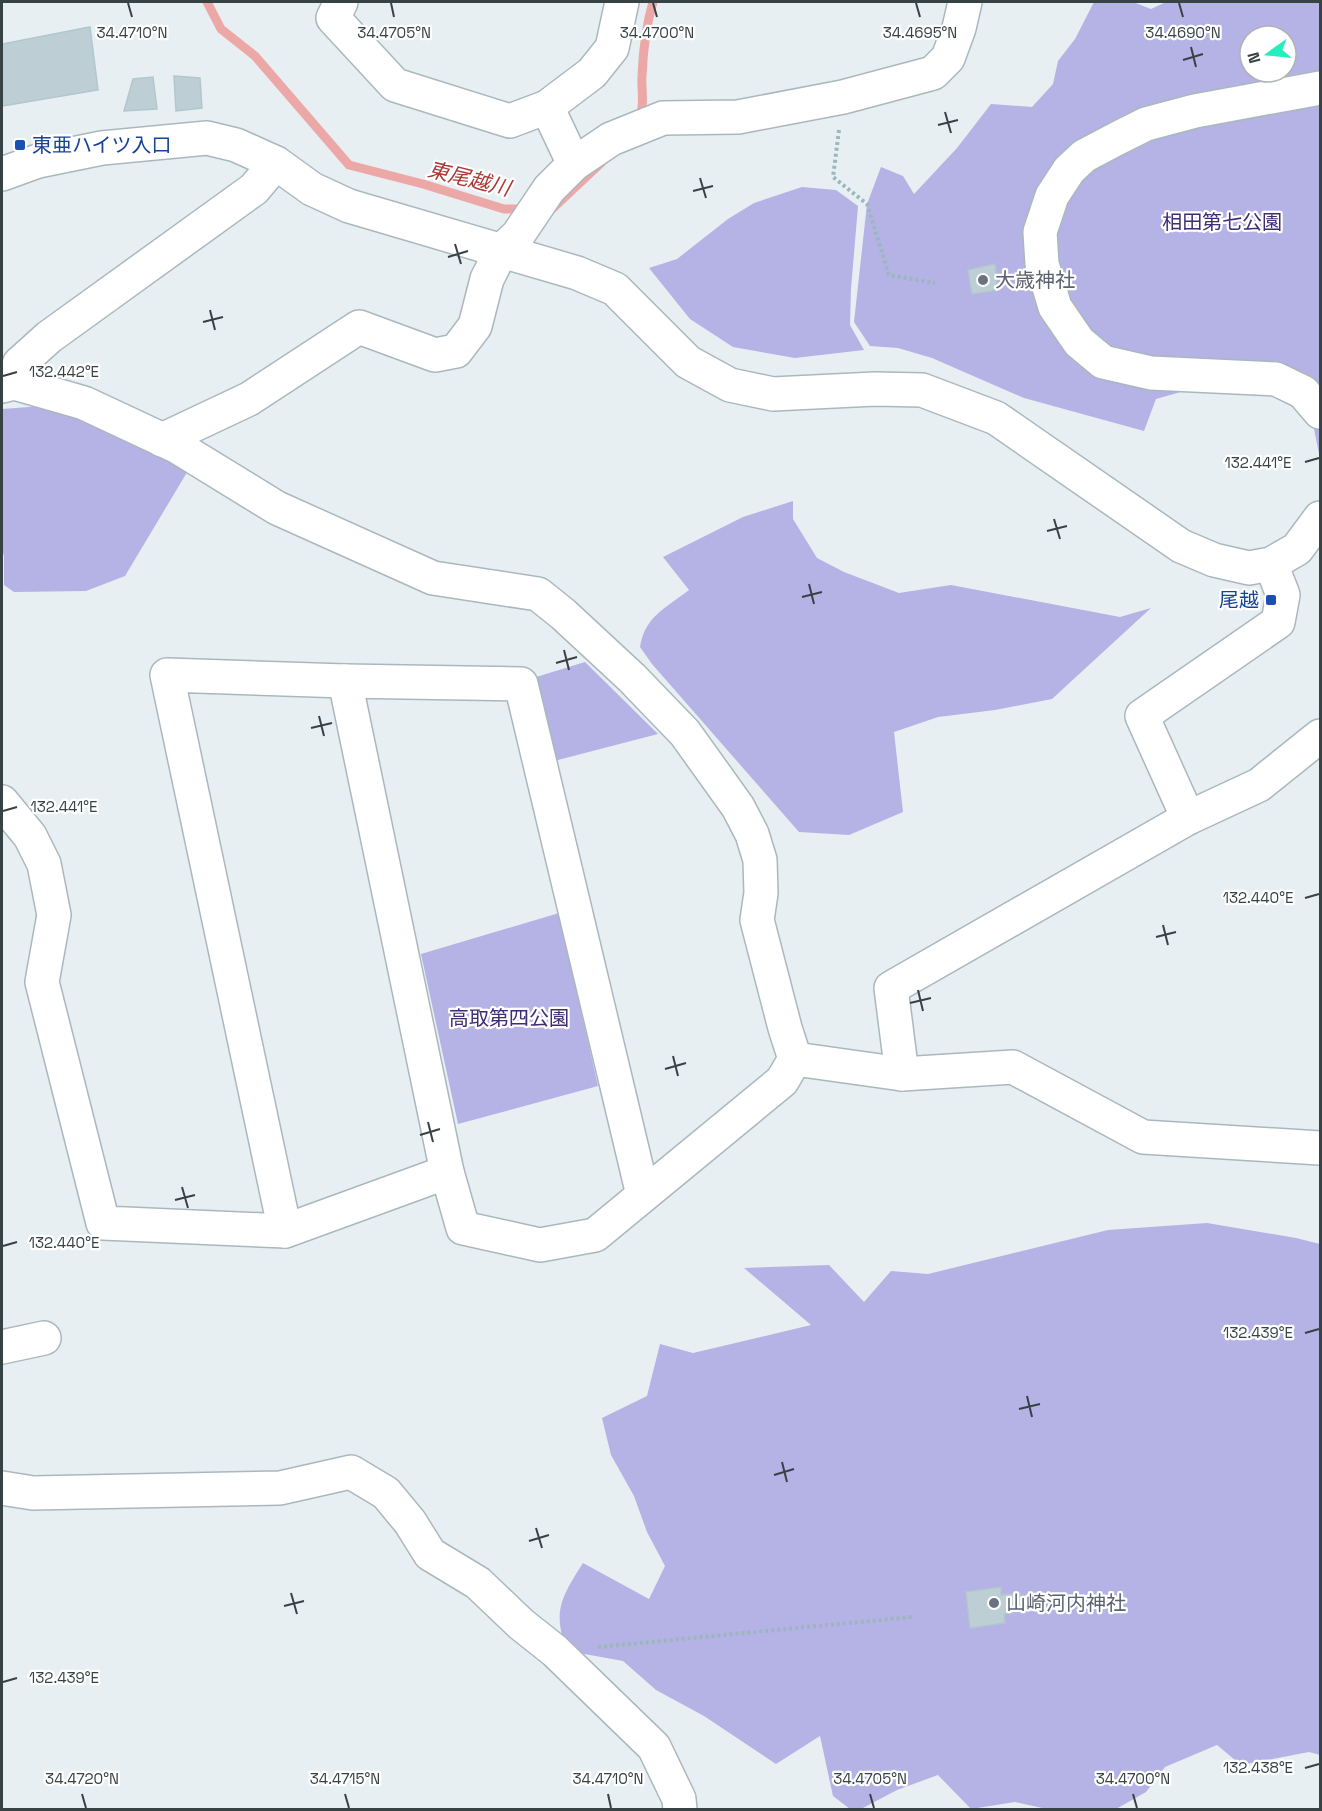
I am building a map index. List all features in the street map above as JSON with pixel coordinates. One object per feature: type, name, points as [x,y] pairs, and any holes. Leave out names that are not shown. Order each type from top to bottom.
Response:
[{"type":"street","points":[[341,2],[333,18],[395,85],[510,121],[547,107],[592,74],[612,48],[622,2]]},
{"type":"street","points":[[162,440],[249,399],[358,327],[435,355],[456,351],[475,326],[487,279],[501,251],[518,235],[549,189],[574,164],[611,139],[663,118],[738,117],[843,97],[933,74],[948,58],[959,28],[965,2]]},
{"type":"street","points":[[1320,88],[1195,111],[1146,124],[1118,138],[1084,156],[1069,170],[1052,196],[1040,232],[1042,264],[1055,307],[1079,342],[1103,362],[1151,373],[1276,379],[1303,392],[1320,412]]},
{"type":"street","points":[[547,107],[574,164]]},
{"type":"street","points":[[2,174],[38,161],[102,148],[207,138],[236,146],[276,163],[312,189],[349,206],[578,273],[615,289],[688,362],[730,385],[773,394],[876,389],[922,390],[996,418],[1181,546],[1214,560],[1250,568],[1271,564],[1297,549],[1320,518]]},
{"type":"street","points":[[276,163],[254,189],[49,337],[18,364],[8,385],[84,403],[162,440],[277,508],[433,578],[538,594],[632,678],[685,733],[738,807],[753,834],[760,860],[761,893],[757,920],[795,1059],[782,1081],[595,1235],[540,1245],[463,1228],[447,1172],[345,681]]},
{"type":"street","points":[[1188,818],[1142,716],[1278,622],[1283,595],[1271,564]]},
{"type":"street","points":[[285,1231],[167,675],[520,684],[643,1195]]},
{"type":"street","points":[[903,1074],[891,988],[1188,818],[1258,785],[1320,736]]},
{"type":"street","points":[[2,802],[30,836],[44,864],[54,915],[42,982],[103,1223],[285,1231],[447,1172]]},
{"type":"street","points":[[795,1059],[903,1074],[1012,1067],[1143,1137],[1320,1148]]},
{"type":"street","points":[[2,1347],[44,1338]]},
{"type":"street","points":[[2,1488],[33,1493],[280,1488],[351,1472],[386,1493],[410,1522],[430,1554],[478,1583],[521,1624],[555,1651],[654,1747],[679,1799],[680,1809]]},
{"type":"path","points":[[843,97],[833,177],[867,204],[889,275],[935,283]]},
{"type":"path","points":[[555,1651],[912,1617]]},
{"type":"green space","name":"相田第七公園","points":[[1094,2],[1133,2],[1151,9],[1166,2],[1320,2],[1320,458],[1310,410],[1284,390],[1191,389],[1156,399],[1144,431],[1024,398],[932,358],[898,348],[870,346],[854,322],[867,204],[881,167],[903,176],[914,194],[957,148],[991,104],[1032,107],[1053,84],[1058,61],[1075,39]]},
{"type":"green space","points":[[802,187],[836,190],[858,206],[850,325],[864,350],[795,358],[733,347],[690,319],[649,268],[677,259],[728,219],[754,203]]},
{"type":"green space","points":[[42,406],[74,412],[189,469],[125,576],[86,591],[14,592],[4,585],[2,409]]},
{"type":"green space","points":[[793,501],[793,519],[817,558],[844,572],[899,593],[951,585],[1120,617],[1151,608],[1052,699],[995,710],[938,717],[894,732],[903,812],[849,835],[799,832],[652,664],[640,647],[652,620],[689,590],[663,557],[743,517]]},
{"type":"green space","points":[[585,662],[658,734],[554,761],[533,678]]},
{"type":"green space","name":"高取第四公園","points":[[559,913],[598,1086],[458,1124],[421,954]]},
{"type":"green space","points":[[1207,1223],[1320,1244],[1320,1755],[1309,1752],[1241,1765],[1217,1745],[1165,1767],[1146,1792],[1116,1809],[1047,1809],[1015,1802],[971,1809],[938,1775],[897,1790],[861,1809],[850,1809],[833,1796],[820,1736],[776,1764],[704,1716],[656,1690],[623,1661],[568,1651],[560,1626],[561,1605],[569,1585],[583,1563],[649,1599],[665,1566],[647,1532],[634,1496],[611,1455],[602,1418],[647,1396],[660,1344],[693,1353],[811,1325],[744,1268],[829,1265],[864,1302],[891,1271],[928,1274],[1108,1230]]},
{"type":"building","points":[[90,27],[98,90],[2,106],[2,44]]},
{"type":"building","points":[[174,76],[200,78],[202,108],[176,111]]},
{"type":"building","points":[[153,77],[157,109],[124,111],[133,79]]},
{"type":"building","name":"大歳神社","points":[[995,264],[998,290],[972,294],[968,270]]},
{"type":"building","name":"山崎河内神社","points":[[1001,1587],[1001,1595],[1020,1593],[1022,1611],[1004,1614],[1005,1623],[970,1628],[966,1592]]},
{"type":"waterway","name":"東尾越川","points":[[207,2],[221,29],[255,56],[349,165],[423,184],[504,209],[527,209]]},
{"type":"waterway","name":"東尾越川","points":[[640,117],[644,47],[653,2]]},
{"type":"waterway","name":"東尾越川","points":[[552,209],[601,163]]},
{"type":"place","name":"東亜ハイツ入口","points":[[20,145]]},
{"type":"place","name":"大歳神社","points":[[983,280]]},
{"type":"place","name":"尾越","points":[[1271,600]]},
{"type":"place","name":"山崎河内神社","points":[[994,1603]]}]
